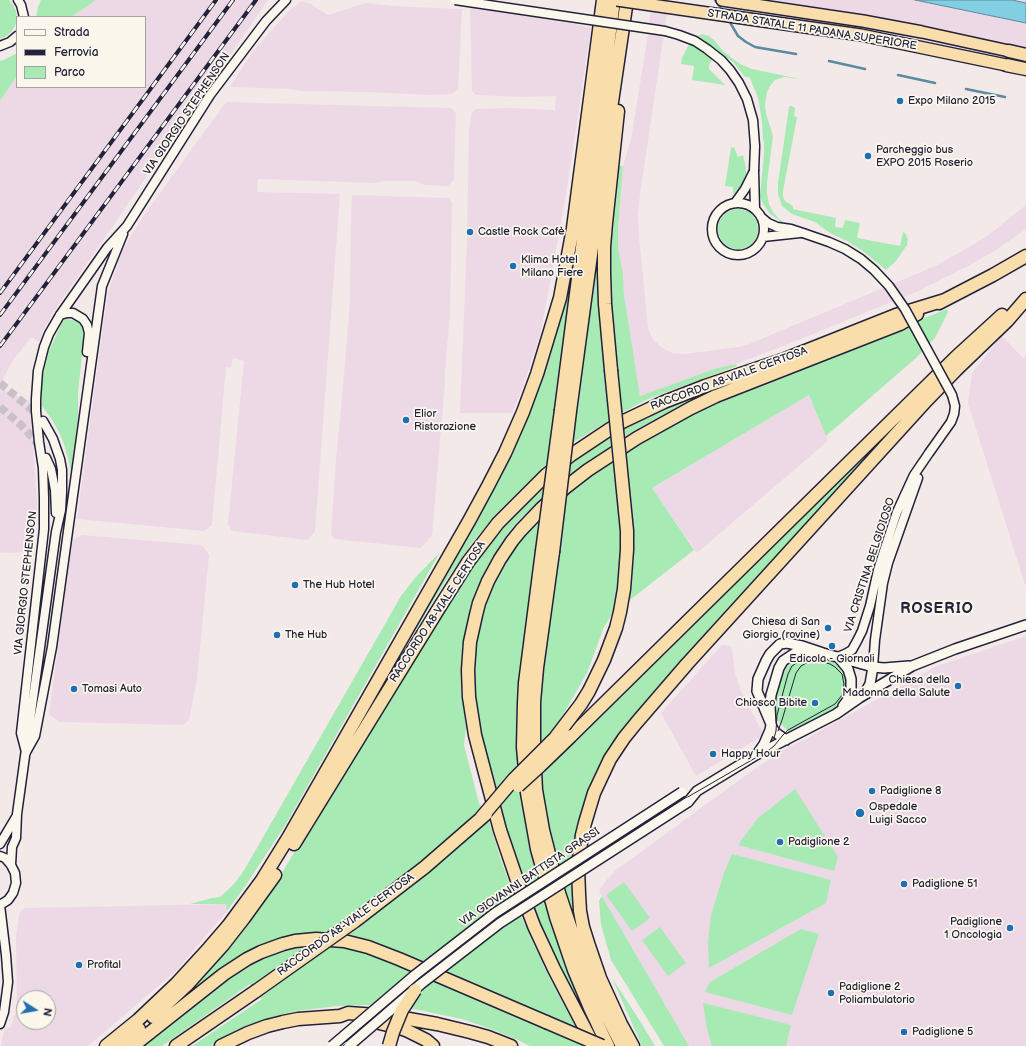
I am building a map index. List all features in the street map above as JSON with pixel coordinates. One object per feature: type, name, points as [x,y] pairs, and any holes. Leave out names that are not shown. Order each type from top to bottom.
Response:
[{"type":"highway","points":[[106,1046],[138,1020],[176,984],[228,926],[262,880],[288,838],[461,535],[505,453],[523,412],[537,374],[560,298],[573,228],[603,0]]},
{"type":"highway","points":[[566,411],[614,0]]},
{"type":"highway","name":"STRADA STATALE 11 PADANA SUPERIORE","points":[[617,0],[861,35],[1006,65]]},
{"type":"highway","points":[[608,1046],[574,970],[556,917],[537,849],[527,793],[523,747],[525,683],[547,551],[566,411],[628,0]]},
{"type":"highway","points":[[481,818],[514,779],[555,738],[581,704],[602,666],[616,628],[620,612],[624,589],[627,531],[605,304],[604,247],[628,0]]},
{"type":"highway","name":"STRADA STATALE 11 PADANA SUPERIORE","points":[[722,0],[863,21],[1009,51]]},
{"type":"highway","points":[[1009,51],[1026,55]]},
{"type":"highway","points":[[1006,65],[1026,69]]},
{"type":"highway","points":[[594,1046],[554,969],[524,899],[500,830],[475,735],[469,697],[468,670],[470,642],[476,615],[488,581],[500,559],[521,530],[542,508],[588,470],[637,438],[690,408],[716,396],[900,324],[1026,256]]},
{"type":"highway","name":"RACCORDO A8-VIALE CERTOSA","points":[[176,1046],[355,921],[424,867],[540,766],[949,364],[1026,294]]},
{"type":"highway","points":[[633,1046],[600,978],[583,927],[578,894],[578,867],[582,835],[594,793],[610,759],[637,722],[688,664],[932,395],[1007,321],[1026,299]]},
{"type":"highway","name":"RACCORDO A8-VIALE CERTOSA","points":[[119,1046],[168,1004],[187,985],[223,945],[265,890],[438,608],[468,562],[498,523],[546,475],[571,455],[610,429],[664,402],[705,386],[785,359],[896,315],[945,300]]},
{"type":"highway","points":[[547,551],[534,702],[536,790],[543,830],[554,873],[574,938],[597,994],[622,1046]]},
{"type":"highway","points":[[133,1046],[224,974],[247,959],[283,944],[316,939],[356,943],[376,950],[602,1046]]},
{"type":"highway","points":[[389,1046],[400,1016],[415,990]]},
{"type":"highway","points":[[340,1016],[348,1013],[404,1018],[453,1027],[488,1037],[511,1046]]},
{"type":"highway","points":[[221,1046],[267,1026],[298,1019],[340,1016],[382,1023],[400,1028],[418,1035],[433,1046]]},
{"type":"main road","name":"VIA GIOVANNI BATTISTA GRASSI","points":[[349,1046],[451,960],[500,923],[688,802],[697,791],[756,756],[836,714],[859,698],[912,666],[955,649],[1026,625]]},
{"type":"main road","name":"VIA GIOVANNI BATTISTA GRASSI","points":[[786,740],[776,733],[771,725],[756,691],[758,679],[762,669],[770,654],[780,644],[787,643],[802,646],[874,667],[884,668],[912,666]]},
{"type":"main road","name":"VIA GIOVANNI BATTISTA GRASSI","points":[[756,756],[769,734],[771,725],[771,695],[776,676],[783,661],[795,653],[800,652],[807,651],[823,653]]},
{"type":"main road","name":"VIA GIOVANNI BATTISTA GRASSI","points":[[836,714],[850,698],[852,685],[850,673],[838,657]]},
{"type":"main road","name":"VIA GIOVANNI BATTISTA GRASSI","points":[[859,698],[870,684],[874,667]]},
{"type":"main road","name":"VIA GIOVANNI BATTISTA GRASSI","points":[[332,1046],[415,975],[495,913],[682,792],[697,791]]},
{"type":"street","points":[[18,0],[24,15]]},
{"type":"street","points":[[24,0],[24,15]]},
{"type":"street","name":"VIA GIORGIO STEPHENSON","points":[[11,864],[12,847],[16,838],[17,814],[26,752],[35,736],[52,647],[102,286],[127,226],[210,95],[266,21],[286,0]]},
{"type":"street","points":[[455,0],[665,31],[695,41],[707,49],[726,65],[739,82],[747,99],[753,120],[755,146],[755,209]]},
{"type":"street","points":[[0,46],[10,42],[16,37]]},
{"type":"street","points":[[735,203],[745,189],[754,171]]},
{"type":"street","points":[[735,203],[746,204],[755,209],[761,217],[764,226],[763,237],[756,248],[744,255],[736,255],[724,251],[716,244],[713,238],[712,225],[718,212],[729,204],[735,203]]},
{"type":"street","name":"VIA CRISTINA BELGIOIOSO","points":[[761,217],[768,223],[777,227],[791,229],[845,249],[862,259],[874,270],[889,286],[905,309],[952,394],[955,406],[951,422],[914,475],[897,512],[878,570],[870,606],[862,631],[852,650],[838,657]]},
{"type":"street","name":"VIA GIORGIO STEPHENSON","points":[[26,752],[21,733],[44,529],[43,468],[36,411],[38,371],[49,334],[60,315],[107,248],[127,226]]},
{"type":"street","name":"VIA CRISTINA BELGIOIOSO","points":[[763,237],[803,233]]},
{"type":"street","points":[[60,315],[72,313],[83,319],[87,325],[89,333],[83,384],[85,407]]},
{"type":"street","points":[[26,752],[56,532],[61,510],[62,492],[62,470],[60,459],[53,439],[42,421]]},
{"type":"street","name":"VIA CRISTINA BELGIOIOSO","points":[[874,667],[875,640],[883,583],[888,564],[918,477],[929,453]]},
{"type":"street","points":[[46,458],[51,469],[55,490],[56,532]]},
{"type":"street","name":"VIA GIORGIO STEPHENSON","points":[[0,844],[17,814]]},
{"type":"street","points":[[0,856],[5,858],[11,864],[16,873],[16,883],[13,893],[8,900],[0,905],[8,982],[4,1012],[0,1024]]},
{"type":"shaded area","points":[[95,0],[268,0],[53,313],[39,342],[31,337],[12,362],[0,385],[0,101],[16,77],[16,88],[146,88],[146,16],[73,16]]},
{"type":"shaded area","points":[[652,0],[669,0],[638,215],[648,328],[652,338],[661,347],[672,353],[685,354],[738,347],[749,344],[937,265],[986,237],[1026,205],[1026,229],[996,250],[970,265],[916,292],[736,364],[717,368],[640,396],[624,294],[623,274],[618,247],[618,229],[623,166],[631,139]]},
{"type":"shaded area","points":[[771,0],[1026,0],[1026,63],[862,29],[805,23],[808,9]]},
{"type":"shaded area","points":[[301,1],[311,4],[328,15],[366,3],[393,6],[462,9],[458,89],[452,94],[430,95],[230,87],[253,51],[289,11]]},
{"type":"shaded area","points":[[470,7],[538,16],[591,28],[564,207],[540,336],[523,387],[512,413],[460,413],[467,239],[469,130],[471,115],[475,109],[509,108],[555,110],[556,96],[522,97],[476,95],[472,91]]},
{"type":"shaded area","points":[[226,102],[451,108],[456,113],[454,179],[448,186],[424,185],[416,181],[385,181],[373,183],[258,179],[257,192],[340,194],[315,531],[308,540],[232,531],[228,524],[244,361],[233,358],[231,368],[226,367],[212,525],[204,531],[77,519],[108,293],[123,249],[144,215]]},
{"type":"shaded area","points":[[352,195],[448,198],[452,202],[450,313],[432,535],[421,548],[334,539],[331,534],[350,302]]},
{"type":"shaded area","points":[[1002,336],[1023,358],[1026,356],[1026,588],[968,403],[972,373]]},
{"type":"shaded area","points":[[0,388],[30,402],[37,502],[32,552],[0,553]]},
{"type":"shaded area","points":[[809,395],[828,441],[697,553],[652,488]]},
{"type":"shaded area","points":[[82,535],[202,545],[209,555],[197,679],[189,720],[183,725],[59,722],[49,714],[72,541]]},
{"type":"shaded area","name":"Ospedale Luigi Sacco","points":[[1026,636],[1026,1046],[689,1046],[599,890],[608,878],[616,870],[749,773],[790,746],[804,740],[935,667]]},
{"type":"shaded area","points":[[722,645],[731,646],[735,673],[741,691],[764,735],[696,776],[661,713]]},
{"type":"shaded area","points":[[226,904],[227,911],[176,971],[88,1046],[1,1046],[4,1029],[11,1027],[14,1015],[16,1014],[16,1030],[56,1030],[56,990],[17,990],[16,938],[19,914],[24,908]]},
{"type":"green space","points":[[0,0],[9,0],[16,11],[16,22],[11,32],[0,39]]},
{"type":"green space","points":[[41,0],[95,0],[73,16],[36,16]]},
{"type":"green space","points":[[702,34],[709,36],[724,52],[740,64],[752,69],[800,79],[784,77],[775,80],[767,92],[765,106],[773,136],[767,194],[769,204],[773,212],[785,223],[779,222],[779,220],[770,214],[763,204],[760,195],[764,141],[758,98],[750,78],[745,77],[733,62],[722,55],[713,58],[709,65],[709,69],[725,85],[692,80],[694,66],[681,64],[682,58],[689,44],[696,37]]},
{"type":"green space","points":[[16,54],[16,77],[0,101],[0,61]]},
{"type":"green space","points":[[790,106],[795,108],[794,116],[797,117],[783,191],[785,201],[793,206],[793,209],[836,218],[835,227],[843,228],[845,220],[860,223],[857,238],[900,246],[903,232],[905,233],[908,239],[907,245],[896,261],[886,270],[864,252],[847,241],[830,233],[815,222],[792,214],[782,206],[778,194],[778,183]]},
{"type":"green space","points":[[734,147],[738,157],[743,155],[746,174],[742,184],[733,194],[733,187],[725,186],[731,148]]},
{"type":"green space","points":[[616,166],[623,166],[618,247],[640,396],[717,368],[736,364],[737,366],[648,399],[623,412],[574,442],[547,464],[497,513],[473,542],[445,582],[398,659],[395,658],[512,449],[578,223],[576,412],[601,226],[607,373],[617,370],[611,311],[609,239]]},
{"type":"green space","points":[[738,209],[752,215],[758,229],[752,243],[738,249],[724,243],[718,229],[724,215]]},
{"type":"green space","points":[[947,309],[948,312],[935,338],[916,358],[826,436],[809,395],[652,488],[694,550],[612,614],[604,627],[587,673],[560,720],[576,741],[889,431],[891,433],[646,704],[578,828],[574,846],[572,881],[575,908],[571,909],[563,886],[547,825],[525,651],[559,939],[601,1039],[601,1046],[562,971],[533,907],[513,851],[482,734],[476,701],[474,670],[479,628],[492,587],[501,569],[528,529],[582,481],[614,459],[670,425],[727,397]]},
{"type":"green space","points":[[67,319],[77,321],[81,325],[84,338],[78,392],[78,418],[71,472],[64,444],[59,432],[42,406],[42,379],[49,351],[63,321]]},
{"type":"green space","points":[[699,394],[700,397],[674,409],[625,436],[544,497],[523,516],[508,533],[495,553],[482,578],[473,600],[463,642],[461,689],[466,727],[464,745],[479,803],[490,824],[522,918],[547,973],[576,1028],[583,1046],[530,1046],[488,1028],[462,1019],[414,1009],[370,1005],[337,1006],[297,1011],[272,1017],[239,1029],[210,1046],[192,1046],[262,999],[250,984],[162,1046],[141,1046],[221,980],[259,956],[305,943],[339,944],[413,959],[378,944],[354,937],[331,933],[311,933],[286,937],[261,944],[242,955],[219,971],[177,1005],[176,1004],[276,882],[463,579],[498,531],[555,475],[604,439],[647,415]]},
{"type":"green space","points":[[440,552],[286,824],[246,885],[227,911],[226,904],[190,904],[220,897],[240,876],[401,596],[415,578]]},
{"type":"green space","points":[[802,655],[813,655],[831,660],[839,665],[843,669],[848,680],[847,694],[840,705],[834,710],[791,734],[775,718],[773,707],[783,674],[792,662]]},
{"type":"green space","points":[[795,789],[838,857],[834,871],[738,845],[758,818]]},
{"type":"green space","points":[[732,854],[831,880],[826,903],[709,968],[708,943],[711,915],[724,873]]},
{"type":"green space","points":[[624,882],[650,918],[632,931],[606,895]]},
{"type":"green space","points":[[602,896],[689,1046],[664,1046],[611,960],[601,925],[599,901]]},
{"type":"green space","points":[[660,927],[686,963],[668,976],[642,940]]},
{"type":"green space","points":[[801,929],[819,934],[792,1015],[705,992],[710,982]]},
{"type":"green space","points":[[612,978],[640,1021],[655,1046],[642,1046]]},
{"type":"green space","points":[[703,1003],[791,1025],[786,1046],[712,1046],[707,1029]]},
{"type":"water","points":[[915,0],[1012,0],[1026,3],[1026,23]]},
{"type":"waterway","points":[[715,0],[723,11]]},
{"type":"waterway","points":[[728,19],[738,36],[755,47],[796,54]]},
{"type":"waterway","points":[[829,61],[865,69]]},
{"type":"waterway","points":[[898,75],[935,83]]},
{"type":"waterway","points":[[966,89],[1005,97]]},
{"type":"tunnel","points":[[0,383],[39,417]]},
{"type":"tunnel","points":[[0,407],[21,425],[40,448]]},
{"type":"tram line","points":[[343,1046],[419,981],[498,920],[686,798],[769,750],[788,730],[835,704],[842,695],[844,684],[842,674],[835,667],[809,658],[801,660],[792,666],[788,674],[777,715],[774,738]]},
{"type":"tram line","points":[[778,731],[796,673],[801,666],[810,661]]},
{"type":"railway","points":[[0,293],[216,0]]},
{"type":"railway","points":[[0,315],[233,0]]},
{"type":"railway","points":[[0,346],[256,0]]},
{"type":"place","name":"Expo Milano 2015","points":[[900,101]]},
{"type":"place","name":"Parcheggio bus EXPO 2015 Roserio","points":[[868,156]]},
{"type":"place","name":"Castle Rock Cafè","points":[[470,232]]},
{"type":"place","name":"Klima Hotel Milano Fiere","points":[[513,266]]},
{"type":"place","name":"Elior Ristorazione","points":[[406,420]]},
{"type":"place","name":"The Hub Hotel","points":[[295,585]]},
{"type":"place","name":"Chiesa di San Giorgio (rovine)","points":[[828,628]]},
{"type":"place","name":"The Hub","points":[[277,635]]},
{"type":"place","name":"Edicola - Giornali","points":[[832,646]]},
{"type":"place","name":"Chiesa della Madonna della Salute","points":[[958,686]]},
{"type":"place","name":"Tomasi Auto","points":[[74,689]]},
{"type":"place","name":"Chiosco Bibite","points":[[815,703]]},
{"type":"place","name":"Happy Hour","points":[[713,754]]},
{"type":"place","name":"Padiglione 8","points":[[872,791]]},
{"type":"place","name":"Ospedale Luigi Sacco","points":[[860,813]]},
{"type":"place","name":"Padiglione 2","points":[[780,842]]},
{"type":"place","name":"Padiglione 51","points":[[904,884]]},
{"type":"place","name":"Padiglione 1 Oncologia","points":[[1010,928]]},
{"type":"place","name":"Profital","points":[[79,965]]},
{"type":"place","name":"Padiglione 2 Poliambulatorio","points":[[831,993]]},
{"type":"place","name":"Padiglione 5","points":[[904,1032]]},
{"type":"district","name":"ROSERIO","points":[[937,609]]}]
